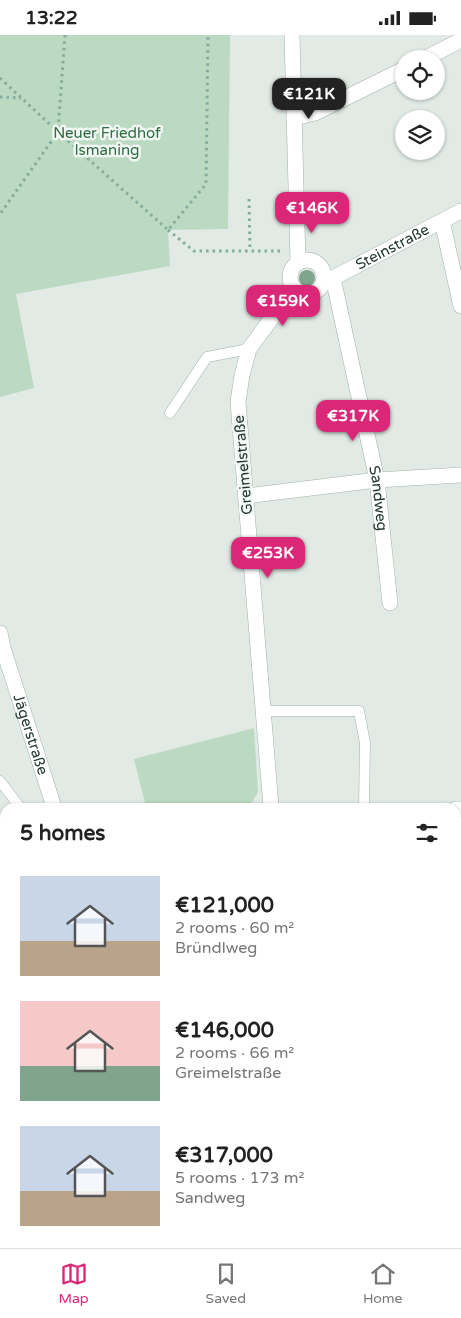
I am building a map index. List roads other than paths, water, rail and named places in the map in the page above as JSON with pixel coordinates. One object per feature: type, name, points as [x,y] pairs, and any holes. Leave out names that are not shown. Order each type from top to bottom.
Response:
[{"type":"street","points":[[295,36],[294,118],[298,257],[292,269],[290,279],[294,288],[303,293],[314,293],[329,279],[318,264],[298,257]]},
{"type":"street","points":[[442,50],[461,40]]},
{"type":"street","points":[[294,118],[315,113],[395,73]]},
{"type":"street","name":"Steinstraße","points":[[329,279],[461,211]]},
{"type":"street","points":[[442,221],[461,306]]},
{"type":"street","name":"Sandweg","points":[[329,279],[376,480],[390,603]]},
{"type":"street","name":"Greimelstraße","points":[[271,803],[238,402],[242,375],[249,349],[294,288]]},
{"type":"street","points":[[246,496],[376,480],[461,475]]},
{"type":"street","name":"Jägerstraße","points":[[0,633],[2,651],[53,803]]},
{"type":"lane","points":[[170,413],[207,357],[249,349]]},
{"type":"lane","points":[[264,711],[359,711],[365,743],[364,803]]},
{"type":"lane","points":[[0,781],[17,803]]},
{"type":"park label","name":"Neuer Friedhof Ismaning","points":[[107,142]]}]
